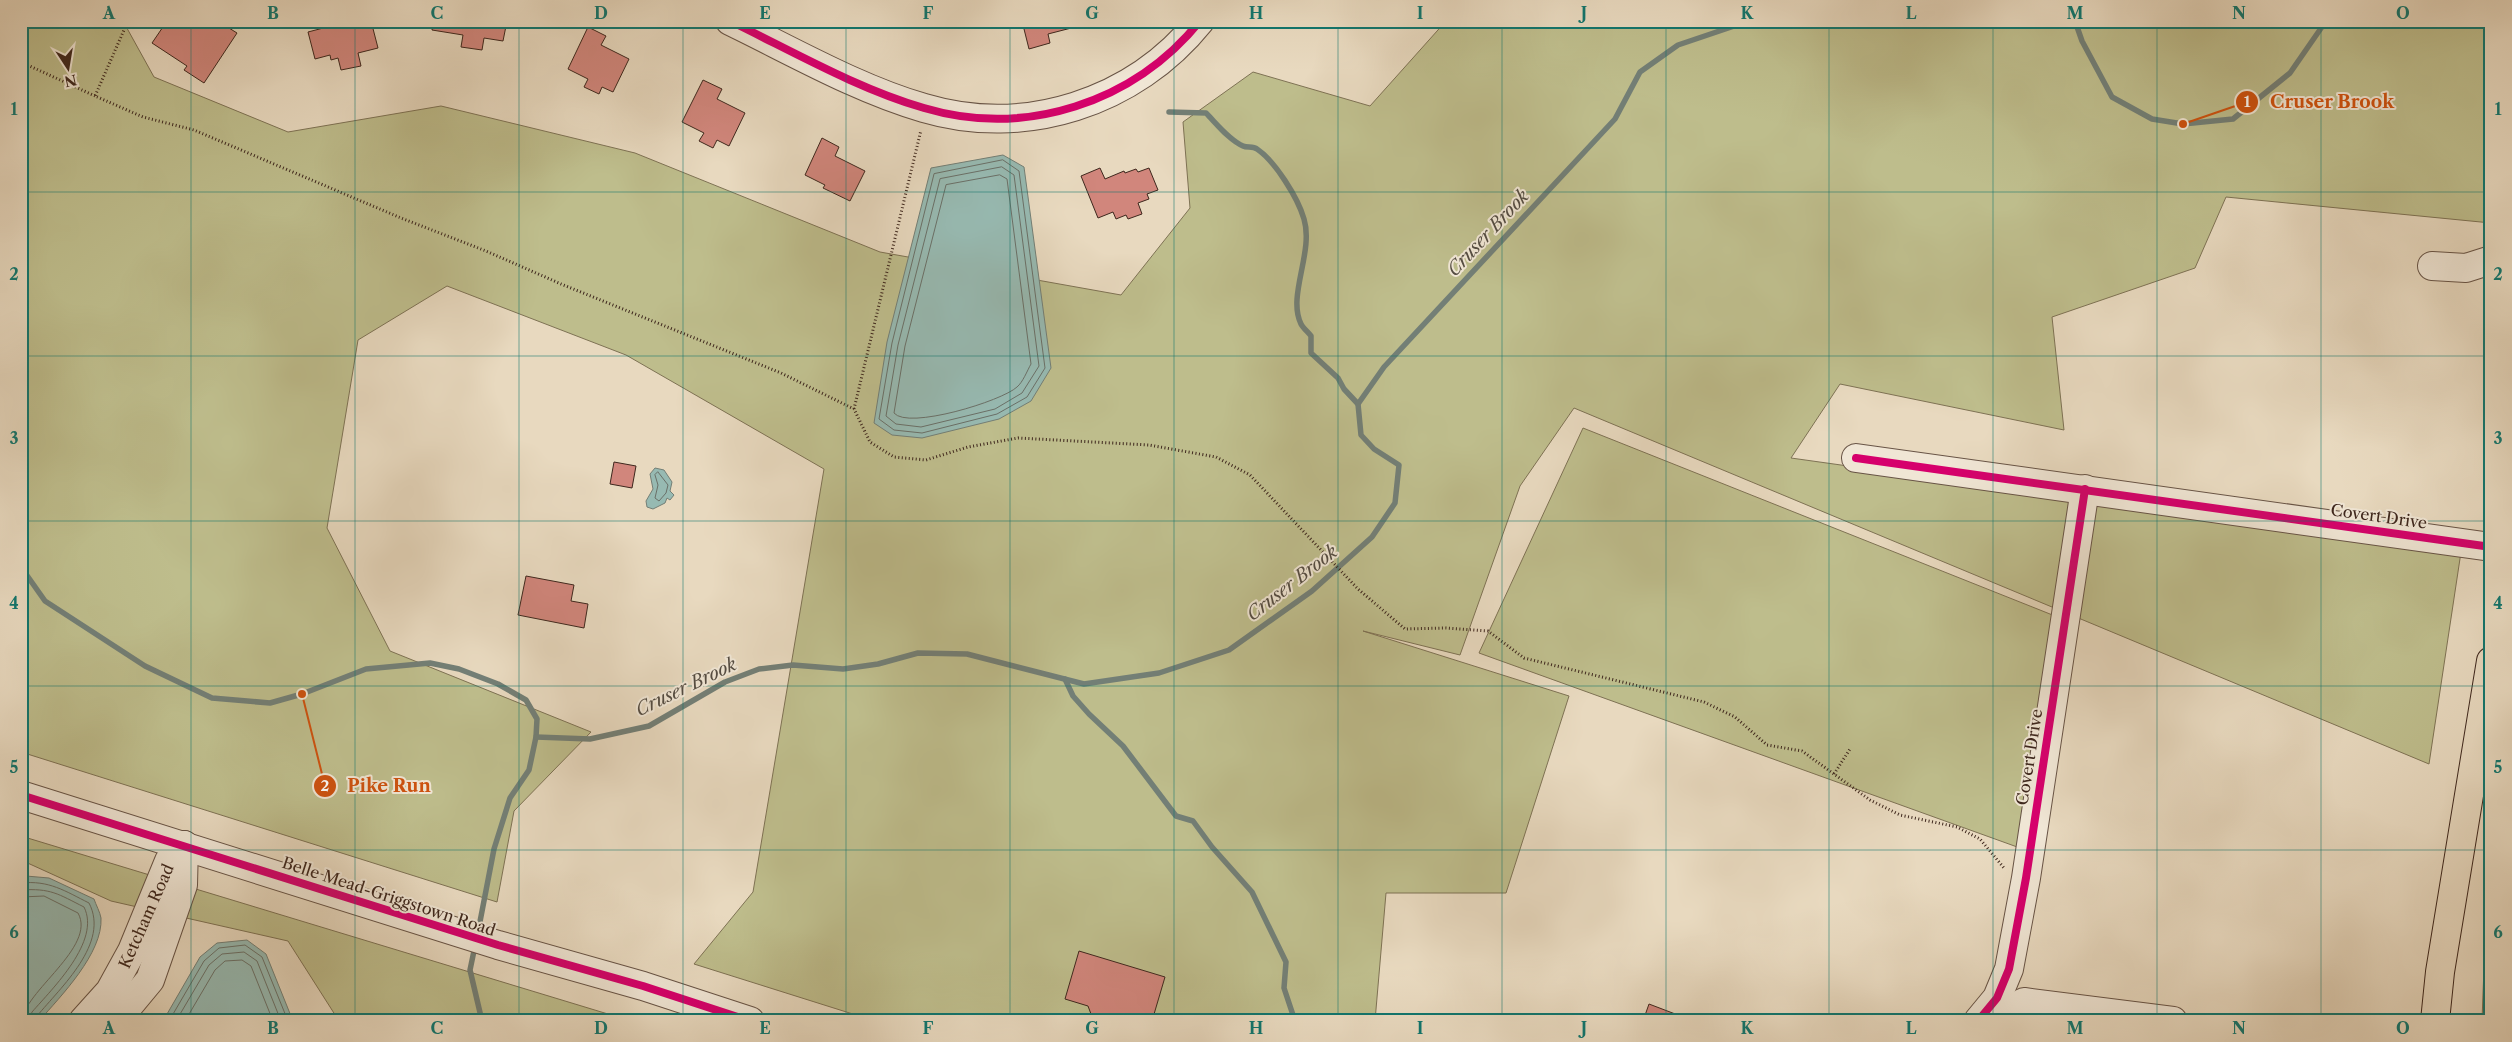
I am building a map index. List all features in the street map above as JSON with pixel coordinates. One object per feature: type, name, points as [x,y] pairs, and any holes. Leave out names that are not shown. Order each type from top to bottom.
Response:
[{"type":"highway","points":[[2435,1021],[2440,972],[2491,661]]},
{"type":"street","points":[[730,21],[874,90],[916,106],[964,117],[1006,119],[1068,109],[1114,92],[1156,65],[1174,50],[1200,21]]},
{"type":"street","points":[[2432,266],[2466,268],[2491,260]]},
{"type":"street","name":"Covert Drive","points":[[1856,458],[2491,546]]},
{"type":"street","name":"Covert Drive","points":[[1978,1021],[2005,1010],[2085,489]]},
{"type":"street","name":"Belle Mead-Griggstown Road","points":[[21,795],[498,945],[643,986],[750,1021]]},
{"type":"street","name":"Ketcham Road","points":[[83,1021],[110,991],[132,951],[169,861],[184,845]]},
{"type":"street","name":"Ketcham Road","points":[[116,1021],[150,980],[183,885],[184,845]]},
{"type":"street","points":[[2005,1010],[2024,1002],[2173,1021]]},
{"type":"path","points":[[95,96],[128,21]]},
{"type":"path","points":[[21,62],[143,117],[194,130],[401,218],[486,250],[560,284],[781,373],[854,409],[870,442],[894,457],[926,460],[968,447],[1018,438],[1149,445],[1216,457],[1250,475],[1358,588],[1404,629],[1446,628],[1488,631],[1524,658],[1704,702],[1735,717],[1767,745],[1802,751],[1870,800],[1900,815],[1956,827],[1980,839],[2009,874]]},
{"type":"path","points":[[854,409],[922,128]]},
{"type":"path","points":[[1834,774],[1850,749]]},
{"type":"shaded area","points":[[21,21],[123,21],[154,77],[288,132],[441,106],[635,153],[880,252],[1121,295],[1190,208],[1183,122],[1253,72],[1370,106],[1446,21],[2491,21],[2491,223],[2226,197],[2195,268],[2052,317],[2064,430],[1840,384],[1791,458],[2461,552],[2429,764],[1574,408],[1520,486],[1460,655],[1363,631],[1569,696],[1506,893],[1386,893],[1375,1021],[875,1021],[694,964],[753,892],[824,469],[626,355],[447,286],[358,340],[327,528],[390,651],[591,732],[514,811],[497,902],[21,752]]},
{"type":"shaded area","points":[[1583,428],[2055,616],[2020,848],[1479,653]]},
{"type":"shaded area","points":[[2491,826],[2491,1021],[2482,1021],[2489,834]]},
{"type":"shaded area","points":[[21,836],[631,1021],[339,1021],[288,941],[164,913],[149,955],[132,984],[105,1021],[95,1021],[155,911],[111,901],[21,860]]},
{"type":"water","points":[[1003,155],[1024,167],[1051,368],[1031,401],[999,419],[922,438],[892,435],[874,423],[887,342],[931,168]]},
{"type":"water","points":[[655,468],[664,470],[672,482],[670,491],[674,495],[670,500],[667,498],[665,503],[653,509],[647,507],[646,501],[653,489],[650,474]]},
{"type":"water","points":[[26,876],[49,878],[94,899],[101,918],[100,931],[88,959],[69,987],[39,1021],[21,1021],[21,880]]},
{"type":"water","points":[[247,940],[266,954],[293,1021],[163,1021],[200,957],[217,943]]},
{"type":"building","points":[[167,21],[208,21],[218,27],[221,23],[237,33],[204,83],[184,70],[187,66],[152,43]]},
{"type":"building","points":[[350,21],[371,21],[378,48],[358,53],[361,66],[341,70],[338,58],[331,60],[330,55],[315,59],[308,32]]},
{"type":"building","points":[[433,21],[507,21],[503,41],[484,38],[482,50],[461,47],[463,35],[432,30]]},
{"type":"building","points":[[1022,21],[1078,21],[1079,26],[1048,34],[1050,43],[1029,49]]},
{"type":"building","points":[[588,27],[606,36],[601,45],[629,59],[613,92],[602,87],[599,94],[584,87],[588,79],[568,69]]},
{"type":"building","points":[[703,80],[722,89],[717,99],[745,113],[729,146],[717,140],[713,148],[699,141],[704,133],[682,122]]},
{"type":"building","points":[[822,138],[839,147],[835,156],[865,171],[850,201],[823,188],[825,185],[805,175]]},
{"type":"building","points":[[1100,168],[1105,179],[1124,171],[1125,173],[1136,169],[1138,172],[1149,168],[1158,190],[1147,194],[1149,199],[1138,203],[1142,214],[1128,219],[1126,215],[1116,219],[1113,212],[1098,218],[1081,176]]},
{"type":"building","points":[[614,462],[636,466],[632,488],[610,484]]},
{"type":"building","points":[[526,576],[574,585],[571,601],[588,604],[584,628],[518,615]]},
{"type":"building","points":[[1079,951],[1165,977],[1152,1021],[1136,1021],[1113,1014],[1106,1019],[1097,1019],[1091,1014],[1088,1006],[1065,999]]},
{"type":"building","points":[[1649,1004],[1691,1020],[1691,1021],[1643,1021]]},
{"type":"waterway","name":"Cruser Brook","points":[[536,737],[590,739],[649,726],[725,682],[759,669],[793,665],[843,669],[878,664],[918,653],[967,654],[1084,684],[1159,673],[1229,650],[1312,591],[1372,537],[1395,503],[1399,465],[1374,449],[1361,435],[1358,404],[1384,367],[1615,119],[1640,72],[1678,45],[1749,21]]},
{"type":"waterway","name":"Cruser Brook","points":[[2075,21],[2082,41],[2112,97],[2152,119],[2183,124],[2233,119],[2290,73],[2326,21]]},
{"type":"waterway","points":[[1169,112],[1206,113],[1233,140],[1243,146],[1255,148],[1264,155],[1285,181],[1301,210],[1306,232],[1306,245],[1297,300],[1301,324],[1311,336],[1311,353],[1338,378],[1344,389],[1358,404]]},
{"type":"waterway","points":[[21,567],[45,601],[145,666],[212,698],[270,703],[302,694],[366,669],[430,663],[459,669],[498,684],[526,700],[537,719],[536,737],[529,770],[510,798],[494,849],[478,932]]},
{"type":"waterway","points":[[1065,679],[1073,696],[1123,746],[1176,816],[1193,821],[1212,847],[1252,892],[1286,962],[1284,988],[1295,1021]]},
{"type":"waterway","points":[[475,946],[470,970],[482,1021]]},
{"type":"cycle path","points":[[730,21],[826,69],[899,100],[924,108],[962,116],[1000,119],[1038,115],[1075,106],[1110,92],[1143,73],[1173,50],[1200,21]]},
{"type":"cycle path","points":[[1856,458],[2491,547]]},
{"type":"cycle path","points":[[1978,1021],[1997,998],[2009,969],[2026,878],[2085,489]]},
{"type":"cycle path","points":[[21,795],[498,945],[643,986],[750,1021]]},
{"type":"place","name":"Cruser Brook","points":[[2183,124]]},
{"type":"place","name":"Pike Run","points":[[302,694]]}]
